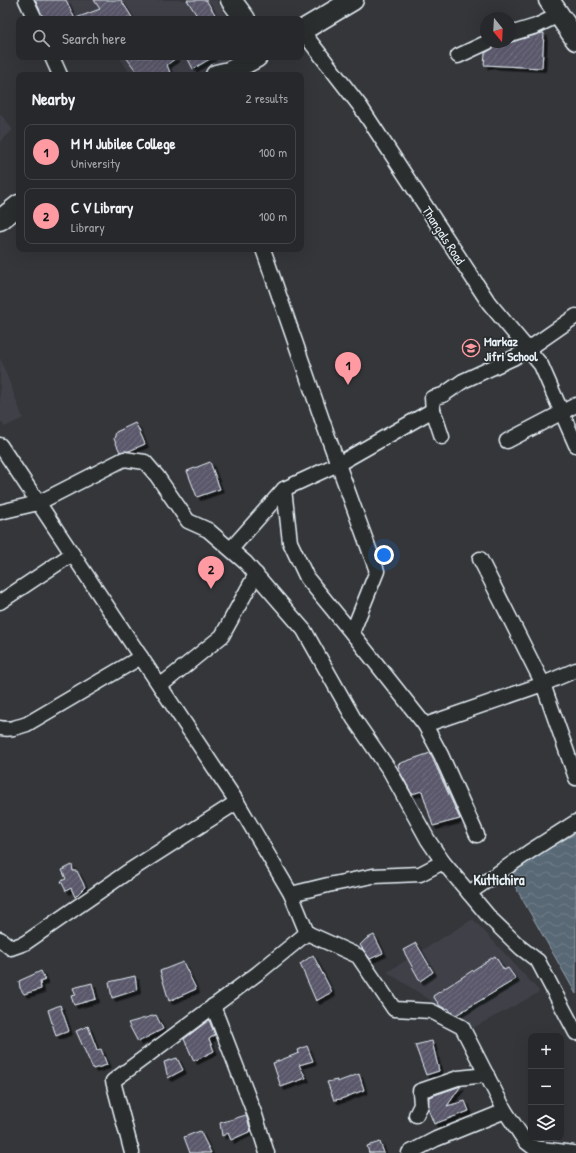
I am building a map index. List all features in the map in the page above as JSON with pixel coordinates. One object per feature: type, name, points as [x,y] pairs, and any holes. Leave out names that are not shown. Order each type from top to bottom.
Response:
[{"type":"main road","points":[[231,0],[243,16]]},
{"type":"main road","points":[[304,29],[353,0]]},
{"type":"main road","points":[[554,8],[576,40]]},
{"type":"main road","points":[[229,72],[251,60]]},
{"type":"main road","points":[[0,220],[16,207]]},
{"type":"street","points":[[26,0],[34,16]]},
{"type":"street","points":[[516,32],[536,26],[554,8]]},
{"type":"street","name":"Thangals Road","points":[[304,35],[360,106],[488,303],[541,365],[576,446]]},
{"type":"street","points":[[458,56],[480,46]]},
{"type":"street","points":[[53,60],[59,72]]},
{"type":"street","points":[[264,252],[377,571],[352,633]]},
{"type":"street","points":[[442,437],[433,410],[432,398],[443,395],[463,381],[528,350],[576,316]]},
{"type":"street","points":[[507,441],[576,405]]},
{"type":"street","points":[[231,549],[284,490],[338,464],[433,410]]},
{"type":"street","points":[[0,445],[237,802],[291,894],[307,933],[358,956],[394,1008],[432,1011],[462,1027],[524,1147],[573,1153]]},
{"type":"street","points":[[0,512],[38,503],[124,459],[145,462],[157,476],[188,521],[208,530],[246,562],[304,630],[354,719],[390,771],[428,840],[443,862],[490,918],[521,948],[538,961],[576,1033]]},
{"type":"street","points":[[284,490],[290,542],[307,578],[425,725],[441,754],[477,835]]},
{"type":"street","points":[[0,602],[72,554]]},
{"type":"street","points":[[480,559],[543,684],[576,778]]},
{"type":"street","points":[[160,686],[222,636],[256,574]]},
{"type":"street","points":[[0,728],[16,728],[27,724],[141,657]]},
{"type":"street","points":[[425,725],[543,684],[576,670]]},
{"type":"street","points":[[0,939],[10,948],[25,943],[126,873],[237,802]]},
{"type":"street","points":[[469,893],[576,822]]},
{"type":"street","points":[[291,894],[372,876],[420,874],[443,862]]},
{"type":"street","points":[[132,1153],[113,1082],[258,973],[307,933]]},
{"type":"street","points":[[213,1006],[255,1115],[267,1153]]},
{"type":"street","points":[[416,1115],[420,1105],[420,1091],[458,1078],[487,1075]]},
{"type":"street","points":[[409,1153],[436,1139],[505,1111]]},
{"type":"shaded area","points":[[21,0],[217,0],[225,16],[29,16]]},
{"type":"shaded area","points":[[121,60],[235,60],[228,66],[200,72],[129,72]]},
{"type":"shaded area","points":[[0,113],[13,130],[0,142]]},
{"type":"shaded area","points":[[0,357],[23,418],[5,427],[0,420]]},
{"type":"shaded area","points":[[473,919],[540,992],[473,1028],[387,972]]},
{"type":"water","name":"Kuttichira","points":[[576,833],[576,994],[507,872]]},
{"type":"building","points":[[35,0],[66,0],[74,16],[42,16]]},
{"type":"building","points":[[94,0],[121,0],[131,16],[81,16],[100,9]]},
{"type":"building","points":[[187,0],[206,0],[216,16],[197,16]]},
{"type":"building","points":[[544,33],[542,68],[484,65],[485,53],[493,48],[516,48],[516,41]]},
{"type":"building","points":[[128,60],[173,60],[167,65],[170,72],[137,72]]},
{"type":"building","points":[[188,60],[208,60],[193,69]]},
{"type":"building","points":[[135,423],[145,444],[129,451],[120,452],[114,439],[116,432]]},
{"type":"building","points":[[210,462],[220,489],[197,497],[187,471]]},
{"type":"building","points":[[430,753],[460,819],[433,826],[422,791],[412,794],[400,772],[398,764]]},
{"type":"building","points":[[72,865],[73,871],[77,871],[85,887],[75,897],[71,888],[66,891],[61,881],[66,879],[62,870]]},
{"type":"building","points":[[374,935],[383,953],[370,959],[360,945],[366,939]]},
{"type":"building","points":[[416,943],[433,972],[420,981],[403,950]]},
{"type":"building","points":[[313,955],[332,992],[316,1001],[300,964]]},
{"type":"building","points":[[495,956],[504,970],[508,968],[516,979],[456,1015],[448,1008],[446,1009],[440,1006],[433,996]]},
{"type":"building","points":[[183,962],[196,989],[169,1001],[160,971]]},
{"type":"building","points":[[41,971],[45,980],[40,982],[41,989],[24,994],[20,988],[19,981]]},
{"type":"building","points":[[135,976],[137,990],[112,998],[109,982]]},
{"type":"building","points":[[92,983],[96,999],[74,1005],[71,996],[76,995],[73,988]]},
{"type":"building","points":[[60,1005],[69,1031],[56,1036],[48,1010]]},
{"type":"building","points":[[156,1015],[163,1029],[138,1042],[128,1023]]},
{"type":"building","points":[[209,1020],[215,1035],[209,1039],[214,1051],[194,1061],[184,1039]]},
{"type":"building","points":[[88,1026],[97,1050],[101,1049],[107,1065],[93,1069],[76,1031]]},
{"type":"building","points":[[432,1041],[439,1071],[426,1075],[415,1045]]},
{"type":"building","points":[[307,1046],[313,1061],[299,1065],[306,1078],[281,1087],[273,1063],[299,1053],[298,1050]]},
{"type":"building","points":[[177,1058],[183,1070],[168,1078],[164,1062]]},
{"type":"building","points":[[359,1074],[364,1090],[341,1099],[334,1100],[327,1082],[337,1080],[337,1082]]},
{"type":"building","points":[[461,1086],[447,1106],[465,1101],[469,1111],[434,1124],[428,1109],[429,1097]]},
{"type":"building","points":[[246,1115],[251,1131],[231,1140],[228,1133],[222,1136],[220,1123]]},
{"type":"building","points":[[200,1131],[211,1153],[190,1153],[184,1137]]},
{"type":"building","points":[[380,1142],[384,1153],[369,1153],[367,1146]]},
{"type":"place","name":"Markaz Jifri School","points":[[471,348]]},
{"type":"place","name":"M M Jubilee College","points":[[348,385]]},
{"type":"place","name":"C V Library","points":[[211,589]]},
{"type":"district","name":"Kuttichira","points":[[499,879]]}]
